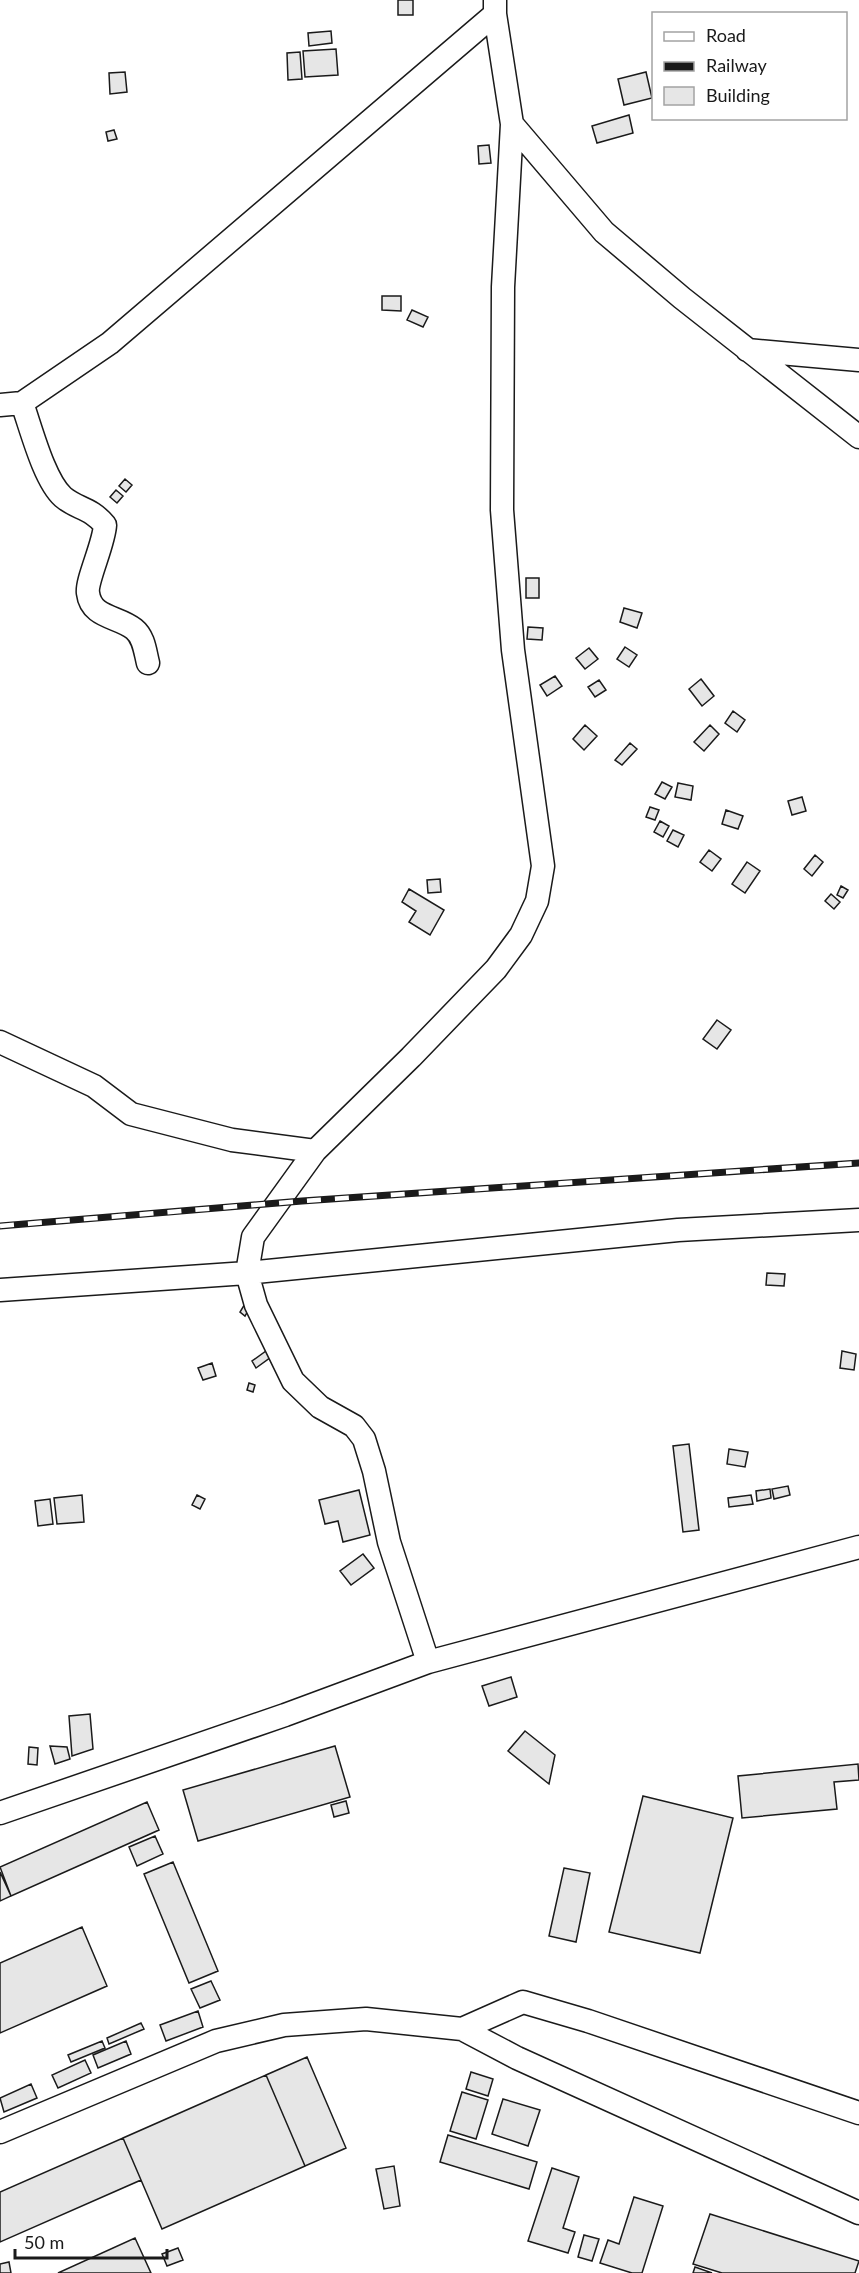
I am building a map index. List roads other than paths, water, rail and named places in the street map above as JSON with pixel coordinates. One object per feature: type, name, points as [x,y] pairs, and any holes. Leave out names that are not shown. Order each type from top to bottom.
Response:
[{"type":"street","points":[[428,1662],[389,1542],[374,1472],[364,1439],[354,1426],[320,1407],[293,1381],[256,1305],[247,1273],[253,1238],[315,1151],[411,1058],[496,969],[521,935],[537,901],[543,866],[513,650],[502,510],[503,287],[512,124],[495,7]]},
{"type":"street","points":[[148,663],[143,641],[135,629],[104,615],[92,606],[87,592],[104,538],[105,525],[96,514],[63,497],[50,482],[11,404],[110,343],[495,7]]},
{"type":"street","points":[[512,124],[604,232],[747,350],[859,438]]},
{"type":"street","points":[[747,350],[859,360]]},
{"type":"street","points":[[0,1042],[94,1086],[131,1113],[232,1140],[315,1151]]},
{"type":"street","points":[[0,1290],[247,1273],[678,1230],[859,1220]]},
{"type":"street","points":[[0,1813],[285,1715],[428,1662],[859,1547]]},
{"type":"street","points":[[462,2029],[523,2002],[588,2021],[859,2113]]},
{"type":"street","points":[[0,2132],[216,2041],[284,2025],[366,2019],[462,2029],[517,2058],[859,2213]]},
{"type":"railway","points":[[0,1226],[302,1201],[859,1163]]}]
